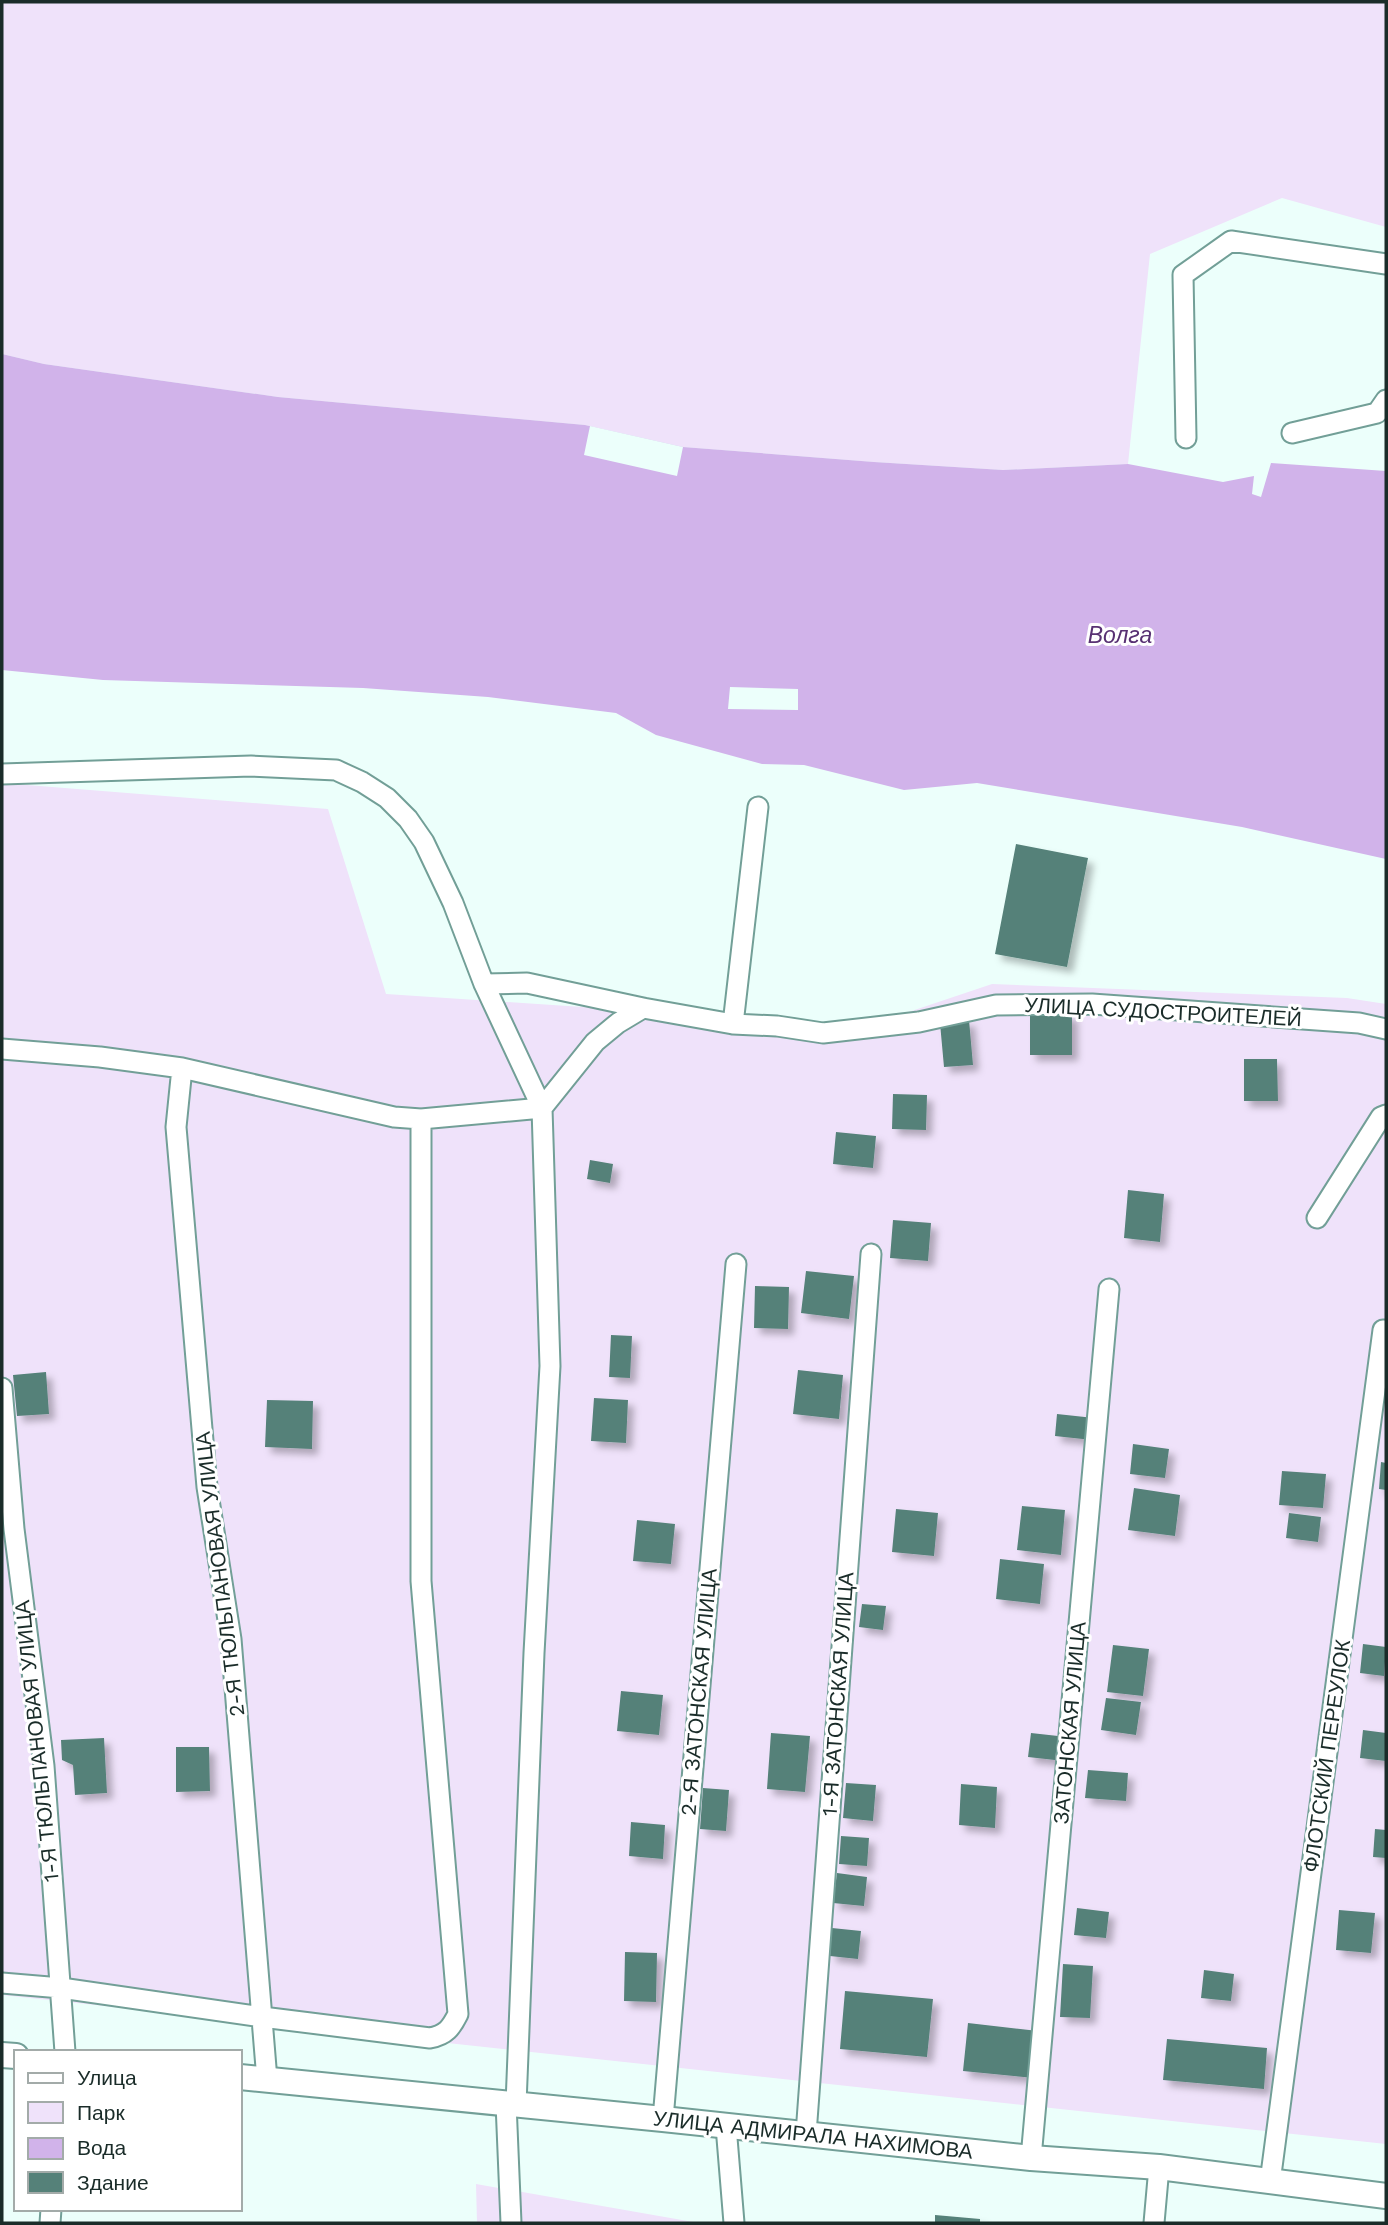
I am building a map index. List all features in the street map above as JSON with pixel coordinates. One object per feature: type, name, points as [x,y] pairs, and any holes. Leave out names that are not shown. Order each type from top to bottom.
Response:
[{"type":"main road","name":"УЛИЦА АДМИРАЛА НАХИМОВА","points":[[242,2077],[1031,2158],[1158,2167],[1386,2196]]},
{"type":"street","points":[[1186,438],[1183,275],[1231,242],[1386,264]]},
{"type":"street","points":[[1292,433],[1377,413],[1386,400]]},
{"type":"street","points":[[2,774],[251,766],[336,770],[362,782],[387,798],[408,819],[424,842],[453,903],[484,984],[542,1108],[550,1366],[511,2104],[511,2223]]},
{"type":"street","points":[[733,1024],[758,807]]},
{"type":"street","name":"УЛИЦА СУДОСТРОИТЕЛЕЙ","points":[[484,984],[527,983],[733,1024],[777,1026],[823,1033],[919,1022],[996,1005],[1092,1004],[1359,1023],[1386,1029]]},
{"type":"street","points":[[2,1049],[100,1057],[182,1068],[394,1116],[421,1119],[542,1108],[595,1042],[618,1023],[643,1008]]},
{"type":"street","name":"2-Я ТЮЛЬПАНОВАЯ УЛИЦА","points":[[182,1068],[176,1126],[207,1487],[231,1639],[267,2080]]},
{"type":"street","points":[[1317,1218],[1381,1117],[1386,1115]]},
{"type":"street","points":[[2,1983],[61,1988],[430,2038],[442,2035],[451,2028],[458,2014],[421,1581],[421,1119]]},
{"type":"street","name":"1-Я ЗАТОНСКАЯ УЛИЦА","points":[[806,2134],[871,1254]]},
{"type":"street","name":"2-Я ЗАТОНСКАЯ УЛИЦА","points":[[663,2119],[736,1265]]},
{"type":"street","name":"ЗАТОНСКАЯ УЛИЦА","points":[[1031,2158],[1108,1289]]},
{"type":"street","name":"ФЛОТСКИЙ ПЕРЕУЛОК","points":[[1270,2182],[1383,1330]]},
{"type":"street","name":"1-Я ТЮЛЬПАНОВАЯ УЛИЦА","points":[[2,1388],[14,1529],[44,1766],[65,2050]]},
{"type":"street","points":[[726,2126],[734,2223]]},
{"type":"street","points":[[1154,2223],[1158,2167]]},
{"type":"green space","points":[[2,2],[1386,2],[1386,227],[1282,198],[1150,254],[1128,464],[1003,470],[683,447],[585,425],[278,397],[44,364],[2,354]]},
{"type":"green space","points":[[2,783],[328,809],[386,994],[867,1026],[992,984],[1347,998],[1386,1004],[1386,2144],[2,1995]]},
{"type":"green space","points":[[476,2184],[699,2223],[477,2223]]},
{"type":"water","name":"Волга","points":[[2,354],[44,364],[278,397],[585,425],[683,447],[1003,470],[1128,464],[1223,482],[1254,476],[1252,494],[1261,497],[1271,463],[1386,471],[1386,859],[1242,827],[977,783],[904,790],[804,765],[762,764],[656,735],[616,713],[488,697],[363,688],[103,680],[2,670]]},
{"type":"pier","points":[[590,426],[683,447],[677,476],[584,455]]},
{"type":"pier","points":[[730,687],[798,689],[798,710],[728,709]]},
{"type":"building","points":[[1016,844],[1088,858],[1067,967],[995,954]]},
{"type":"building","points":[[1030,1014],[1072,1014],[1072,1055],[1030,1055]]},
{"type":"building","points":[[969,1020],[973,1065],[944,1067],[940,1023]]},
{"type":"building","points":[[1244,1059],[1277,1059],[1278,1101],[1244,1101]]},
{"type":"building","points":[[893,1094],[927,1095],[926,1130],[892,1129]]},
{"type":"building","points":[[836,1132],[876,1136],[873,1168],[833,1164]]},
{"type":"building","points":[[590,1160],[613,1164],[610,1183],[587,1179]]},
{"type":"building","points":[[1128,1190],[1164,1194],[1160,1242],[1124,1238]]},
{"type":"building","points":[[893,1220],[931,1223],[928,1261],[890,1258]]},
{"type":"building","points":[[806,1271],[854,1276],[849,1319],[801,1313]]},
{"type":"building","points":[[755,1286],[789,1287],[788,1329],[754,1328]]},
{"type":"building","points":[[611,1335],[632,1336],[630,1378],[609,1377]]},
{"type":"building","points":[[798,1370],[843,1375],[839,1419],[793,1414]]},
{"type":"building","points":[[46,1372],[49,1414],[17,1416],[13,1375]]},
{"type":"building","points":[[594,1398],[628,1400],[626,1443],[591,1441]]},
{"type":"building","points":[[267,1400],[313,1401],[312,1449],[265,1447]]},
{"type":"building","points":[[1057,1414],[1094,1418],[1092,1440],[1055,1436]]},
{"type":"building","points":[[1133,1444],[1169,1449],[1165,1478],[1130,1474]]},
{"type":"building","points":[[1381,1462],[1386,1463],[1386,1490],[1379,1489]]},
{"type":"building","points":[[1282,1471],[1326,1474],[1323,1508],[1279,1505]]},
{"type":"building","points":[[1134,1488],[1180,1495],[1175,1536],[1128,1530]]},
{"type":"building","points":[[1022,1506],[1065,1510],[1061,1555],[1017,1550]]},
{"type":"building","points":[[896,1509],[938,1513],[934,1556],[892,1552]]},
{"type":"building","points":[[1289,1513],[1321,1517],[1318,1542],[1286,1538]]},
{"type":"building","points":[[637,1520],[675,1524],[671,1564],[633,1561]]},
{"type":"building","points":[[1000,1559],[1044,1564],[1040,1604],[996,1599]]},
{"type":"building","points":[[862,1604],[886,1606],[883,1630],[859,1627]]},
{"type":"building","points":[[1363,1644],[1386,1647],[1384,1676],[1360,1673]]},
{"type":"building","points":[[1113,1645],[1149,1649],[1143,1696],[1107,1692]]},
{"type":"building","points":[[621,1691],[663,1695],[659,1735],[617,1731]]},
{"type":"building","points":[[1106,1698],[1141,1702],[1136,1735],[1101,1730]]},
{"type":"building","points":[[1363,1730],[1386,1733],[1386,1761],[1360,1758]]},
{"type":"building","points":[[771,1733],[810,1736],[805,1792],[767,1789]]},
{"type":"building","points":[[1031,1733],[1058,1736],[1055,1760],[1028,1757]]},
{"type":"building","points":[[104,1738],[107,1793],[75,1795],[73,1765],[62,1760],[61,1740]]},
{"type":"building","points":[[176,1747],[209,1747],[210,1791],[176,1792]]},
{"type":"building","points":[[1088,1770],[1128,1773],[1126,1801],[1085,1798]]},
{"type":"building","points":[[846,1783],[876,1785],[873,1821],[843,1818]]},
{"type":"building","points":[[961,1784],[997,1787],[995,1828],[959,1825]]},
{"type":"building","points":[[703,1788],[729,1790],[726,1831],[700,1829]]},
{"type":"building","points":[[631,1822],[665,1825],[663,1859],[629,1856]]},
{"type":"building","points":[[1375,1829],[1386,1830],[1386,1858],[1373,1857]]},
{"type":"building","points":[[841,1836],[869,1838],[867,1866],[839,1864]]},
{"type":"building","points":[[837,1873],[867,1877],[864,1906],[833,1903]]},
{"type":"building","points":[[1077,1908],[1109,1912],[1106,1938],[1074,1935]]},
{"type":"building","points":[[1339,1910],[1375,1913],[1371,1953],[1336,1950]]},
{"type":"building","points":[[832,1928],[861,1931],[858,1959],[830,1956]]},
{"type":"building","points":[[625,1952],[657,1953],[656,2002],[624,2001]]},
{"type":"building","points":[[1063,1964],[1093,1966],[1090,2018],[1060,2017]]},
{"type":"building","points":[[1204,1970],[1234,1974],[1231,2001],[1201,1998]]},
{"type":"building","points":[[845,1991],[933,1999],[927,2057],[840,2049]]},
{"type":"building","points":[[968,2023],[1038,2031],[1034,2078],[963,2071]]},
{"type":"building","points":[[1167,2039],[1267,2048],[1264,2089],[1163,2080]]},
{"type":"building","points":[[935,2215],[980,2219],[980,2223],[935,2223]]}]
